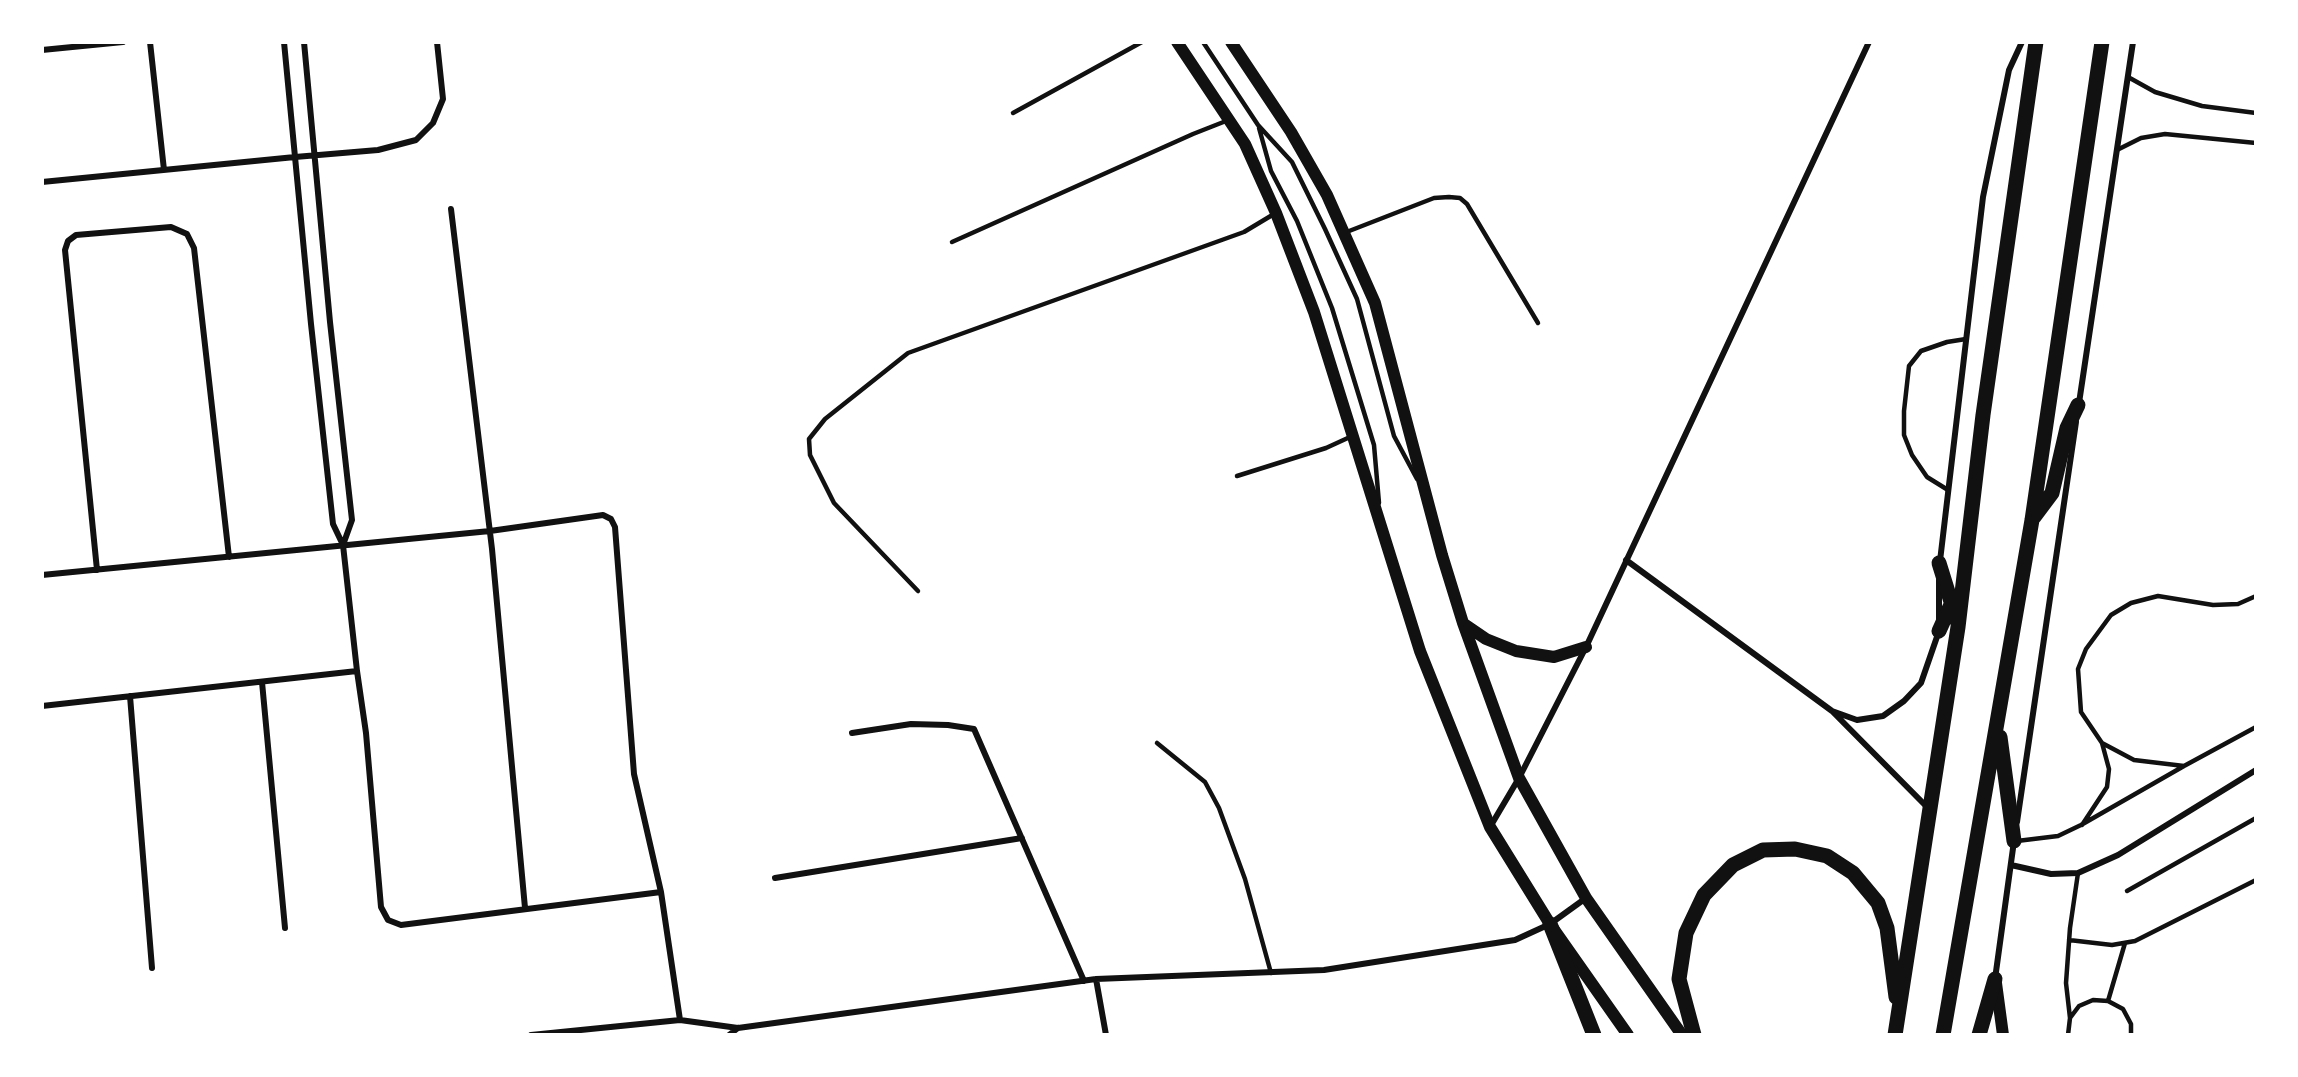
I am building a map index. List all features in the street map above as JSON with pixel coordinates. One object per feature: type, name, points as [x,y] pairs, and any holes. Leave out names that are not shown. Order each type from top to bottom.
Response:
[{"type":"main road","points":[[1177,42],[1245,144],[1276,213],[1314,312],[1420,651],[1490,827],[1550,924],[1628,1035]]},
{"type":"main road","points":[[1231,42],[1291,132],[1327,195],[1375,303],[1463,623],[1519,778],[1586,898],[1682,1035]]},
{"type":"main road","points":[[1894,1035],[1931,811],[1958,627],[1983,415],[2036,42]]},
{"type":"main road","points":[[1943,1035],[2032,520],[2102,42]]},
{"type":"main road","points":[[2032,520],[2052,493],[2067,428],[2078,405]]},
{"type":"main road","points":[[1939,563],[1958,627]]},
{"type":"main road","points":[[1939,631],[1951,603],[1964,582]]},
{"type":"main road","points":[[1463,623],[1486,639],[1516,651],[1554,657],[1586,647]]},
{"type":"main road","points":[[1998,722],[2014,841]]},
{"type":"main road","points":[[1694,1035],[1679,979],[1686,933],[1704,895],[1733,865],[1763,850],[1795,849],[1827,856],[1853,873],[1878,903],[1887,928],[1898,1012]]},
{"type":"main road","points":[[1550,924],[1594,1035]]},
{"type":"main road","points":[[1978,1035],[1995,979]]},
{"type":"main road","points":[[1995,979],[2003,1035]]},
{"type":"street","points":[[42,50],[123,42]]},
{"type":"street","points":[[150,42],[164,170]]},
{"type":"street","points":[[284,42],[310,324],[333,524],[343,546],[366,733],[381,907],[388,920],[400,925],[661,892]]},
{"type":"street","points":[[304,42],[331,334],[352,520],[343,546]]},
{"type":"street","points":[[42,182],[378,150],[416,140],[433,123],[442,99],[437,42]]},
{"type":"street","points":[[1490,827],[1519,778],[1586,647],[1869,42]]},
{"type":"street","points":[[1832,711],[1857,720],[1882,716],[1904,701],[1921,683],[1939,631],[1939,563],[1983,197],[2009,70],[2022,42]]},
{"type":"street","points":[[1995,979],[2133,42]]},
{"type":"street","points":[[451,209],[490,531],[525,908]]},
{"type":"street","points":[[97,570],[65,250],[68,241],[76,236],[171,227],[187,234],[194,248],[229,557]]},
{"type":"street","points":[[42,575],[490,531],[603,515],[611,519],[615,527],[634,774],[671,945],[680,1020]]},
{"type":"street","points":[[1626,560],[1832,711],[1931,811]]},
{"type":"street","points":[[42,706],[357,671]]},
{"type":"street","points":[[262,682],[285,928]]},
{"type":"street","points":[[130,696],[152,968]]},
{"type":"street","points":[[852,733],[911,724],[948,725],[974,729],[1084,981]]},
{"type":"street","points":[[2011,865],[2051,874],[2078,873],[2118,855],[2256,770]]},
{"type":"street","points":[[775,878],[1022,838]]},
{"type":"street","points":[[531,1035],[680,1020],[738,1028],[1096,979],[1324,970],[1515,940],[1550,924],[1586,898]]},
{"type":"street","points":[[1096,979],[1106,1035]]},
{"type":"street","points":[[729,1035],[738,1028]]},
{"type":"street","points":[[733,1035],[738,1028]]},
{"type":"lane","points":[[1013,113],[1142,42]]},
{"type":"lane","points":[[1203,42],[1258,125],[1292,162],[1325,229],[1357,299],[1394,436],[1428,501]]},
{"type":"lane","points":[[2127,77],[2156,92],[2202,106],[2256,113]]},
{"type":"lane","points":[[952,242],[1229,120]]},
{"type":"lane","points":[[1258,125],[1271,171],[1297,221],[1332,308],[1367,422],[1374,445],[1380,525]]},
{"type":"lane","points":[[2117,150],[2141,138],[2164,134],[2256,143]]},
{"type":"lane","points":[[1344,233],[1434,198],[1460,198],[1467,204],[1538,323]]},
{"type":"lane","points":[[918,591],[834,503],[810,455],[808,439],[825,419],[908,353],[1244,232],[1276,213]]},
{"type":"lane","points":[[1948,490],[1927,477],[1912,455],[1904,435],[1909,366],[1921,351],[1947,342],[1966,339]]},
{"type":"lane","points":[[1237,476],[1326,448],[1353,436]]},
{"type":"lane","points":[[2081,825],[2107,787],[2109,769],[2102,743],[2081,712],[2078,669],[2086,649],[2111,615],[2131,603],[2158,596],[2213,605],[2238,604],[2256,596]]},
{"type":"lane","points":[[2014,841],[2058,836],[2256,727]]},
{"type":"lane","points":[[1157,743],[1205,782],[1219,808],[1245,879],[1271,973]]},
{"type":"lane","points":[[2102,743],[2134,760],[2184,766]]},
{"type":"lane","points":[[2127,891],[2256,818]]},
{"type":"lane","points":[[2068,1035],[2070,1018],[2066,983],[2078,873]]},
{"type":"lane","points":[[2069,940],[2112,945],[2135,941],[2256,880]]},
{"type":"lane","points":[[2108,1000],[2125,943]]},
{"type":"lane","points":[[2070,1018],[2079,1006],[2093,1000],[2108,1000],[2123,1009],[2131,1024],[2131,1035]]}]
